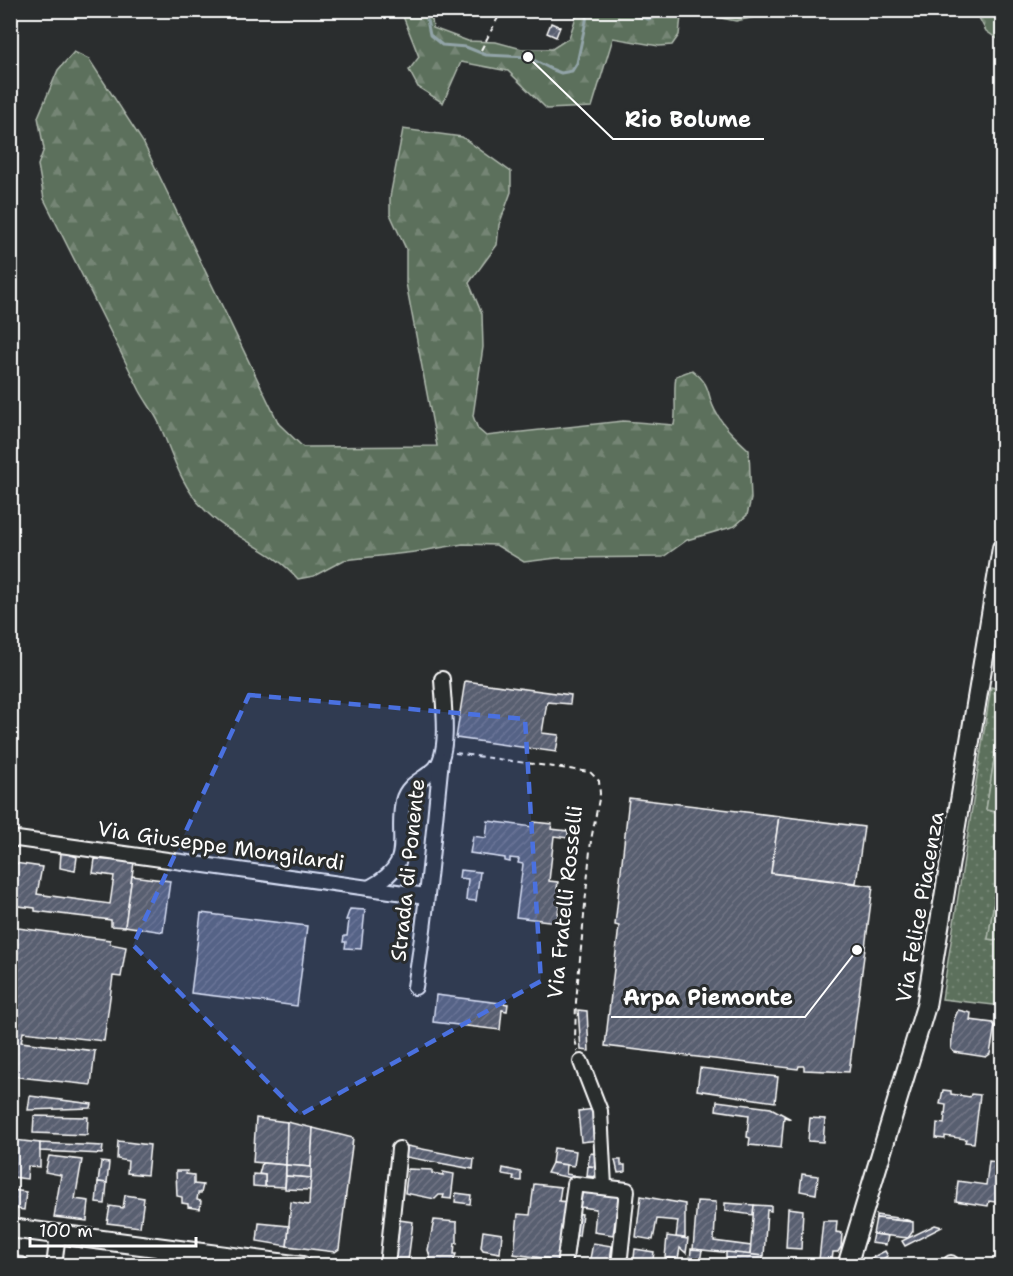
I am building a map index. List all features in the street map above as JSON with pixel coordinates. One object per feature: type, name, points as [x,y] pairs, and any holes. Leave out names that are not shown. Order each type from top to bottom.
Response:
[{"type":"street","name":"Via Felice Piacenza","points":[[847,1266],[926,1006],[1000,576],[1002,548]]},
{"type":"street","name":"Strada di Ponente","points":[[415,987],[426,920],[426,896],[442,755],[444,711],[442,679]]},
{"type":"street","name":"Strada di Ponente","points":[[369,888],[387,878],[397,864],[402,846],[403,801],[410,787],[435,768],[442,755]]},
{"type":"street","name":"Via Giuseppe Mongilardi","points":[[10,838],[426,896]]},
{"type":"street","points":[[581,1062],[600,1112],[604,1186]]},
{"type":"street","points":[[387,1266],[399,1149]]},
{"type":"street","points":[[564,1266],[575,1184],[627,1190],[619,1266]]},
{"type":"street","points":[[10,1228],[58,1234],[163,1257],[301,1266]]},
{"type":"street","points":[[54,1266],[58,1234]]},
{"type":"path","points":[[481,50],[502,10]]},
{"type":"path","name":"Via Fratelli Rosselli","points":[[442,755],[590,772],[599,782],[600,794],[591,840],[576,1002],[575,1040],[581,1062]]},
{"type":"highlighted area","points":[[249,695],[525,719],[541,981],[300,1115],[133,945]]},
{"type":"green space","points":[[401,11],[431,11],[433,28],[468,41],[496,42],[522,49],[552,49],[569,38],[578,11],[785,11],[736,21],[696,13],[681,16],[679,35],[672,45],[659,46],[613,38],[592,107],[547,109],[508,71],[461,62],[443,103],[418,87],[409,70],[419,57]]},
{"type":"green space","points":[[970,11],[1002,11],[1002,42],[986,31],[978,16]]},
{"type":"green space","points":[[74,52],[89,59],[143,142],[279,424],[303,447],[437,446],[406,283],[406,249],[390,214],[390,197],[403,129],[462,137],[511,172],[511,192],[499,225],[497,245],[469,283],[482,314],[483,347],[473,416],[478,429],[486,436],[623,421],[674,425],[676,376],[692,370],[704,381],[720,419],[749,450],[751,499],[747,515],[735,526],[687,540],[663,557],[557,558],[524,562],[496,545],[463,544],[344,560],[314,576],[298,579],[276,559],[214,518],[195,499],[177,468],[157,419],[140,391],[44,199],[38,165],[44,149],[38,117],[58,70]]},
{"type":"green space","points":[[991,687],[1002,690],[1002,710],[986,810],[1002,813],[1002,853],[988,939],[1002,941],[1002,1006],[942,999]]},
{"type":"green space","points":[[1002,710],[1002,813],[986,810]]},
{"type":"green space","points":[[1002,853],[1002,941],[988,939]]},
{"type":"building","points":[[551,23],[560,27],[556,37],[547,33]]},
{"type":"building","points":[[465,681],[571,695],[570,704],[547,702],[542,733],[559,735],[556,752],[456,738]]},
{"type":"building","points":[[629,798],[779,816],[771,873],[873,886],[849,1072],[804,1070],[804,1066],[799,1066],[798,1069],[605,1046],[619,926],[615,925]]},
{"type":"building","points":[[779,816],[864,827],[856,883],[771,873]]},
{"type":"building","points":[[488,821],[533,827],[534,822],[552,824],[551,829],[568,831],[568,838],[554,836],[549,881],[558,882],[557,889],[561,890],[557,922],[516,917],[523,864],[518,863],[519,859],[510,858],[510,862],[505,861],[505,858],[470,853],[473,836],[486,838]]},
{"type":"building","points":[[61,852],[77,857],[75,871],[60,868]]},
{"type":"building","points":[[95,859],[134,862],[125,927],[111,926],[111,920],[35,911],[35,908],[10,905],[15,863],[42,867],[37,894],[110,904],[114,876],[93,873]]},
{"type":"building","points":[[460,870],[480,872],[476,901],[466,900],[468,879],[459,878]]},
{"type":"building","points":[[132,876],[170,881],[163,932],[125,926]]},
{"type":"building","points":[[350,909],[365,910],[361,949],[345,948],[346,942],[343,942],[344,936],[347,936],[349,920],[346,920]]},
{"type":"building","points":[[201,913],[307,926],[297,1006],[191,993]]},
{"type":"building","points":[[10,927],[110,940],[110,944],[126,947],[121,977],[113,976],[104,1041],[23,1032],[21,1042],[95,1051],[91,1085],[10,1076],[10,998],[15,963],[10,963]]},
{"type":"building","points":[[436,995],[508,1004],[507,1011],[502,1010],[500,1030],[433,1022]]},
{"type":"building","points":[[578,1010],[587,1011],[589,1051],[581,1050]]},
{"type":"building","points":[[958,1010],[971,1013],[970,1020],[993,1023],[995,1026],[990,1054],[986,1057],[954,1052],[951,1049],[954,1020]]},
{"type":"building","points":[[700,1068],[778,1077],[775,1102],[697,1090]]},
{"type":"building","points":[[943,1090],[951,1091],[951,1094],[970,1097],[971,1094],[980,1095],[974,1143],[965,1142],[966,1139],[945,1136],[945,1139],[936,1138],[937,1123],[944,1124],[946,1105],[940,1104]]},
{"type":"building","points":[[30,1096],[92,1104],[91,1108],[28,1110]]},
{"type":"building","points":[[717,1101],[771,1108],[791,1119],[784,1117],[781,1148],[749,1145],[750,1138],[747,1137],[749,1115],[716,1110]]},
{"type":"building","points":[[596,1109],[599,1140],[581,1142],[578,1111]]},
{"type":"building","points":[[34,1116],[88,1117],[87,1135],[33,1133]]},
{"type":"building","points":[[10,1118],[15,1118],[12,1181],[10,1181]]},
{"type":"building","points":[[256,1118],[287,1122],[286,1165],[253,1162]]},
{"type":"building","points":[[810,1118],[825,1119],[823,1142],[808,1141]]},
{"type":"building","points":[[287,1122],[313,1128],[311,1167],[286,1165]]},
{"type":"building","points":[[313,1128],[353,1138],[339,1249],[335,1252],[287,1246],[291,1202],[309,1205]]},
{"type":"building","points":[[14,1140],[40,1143],[40,1167],[28,1166],[27,1179],[12,1177]]},
{"type":"building","points":[[118,1141],[150,1145],[147,1175],[127,1173],[128,1161],[117,1159]]},
{"type":"building","points":[[40,1143],[103,1146],[102,1154],[40,1151]]},
{"type":"building","points":[[407,1146],[474,1159],[473,1169],[406,1157]]},
{"type":"building","points":[[554,1148],[576,1151],[574,1166],[552,1163]]},
{"type":"building","points":[[999,1152],[1002,1152],[1002,1203],[989,1201],[988,1206],[956,1201],[958,1181],[986,1185],[989,1161],[997,1162]]},
{"type":"building","points":[[590,1153],[599,1154],[598,1167],[588,1166]]},
{"type":"building","points":[[49,1156],[82,1160],[75,1199],[89,1201],[87,1221],[54,1217],[61,1175],[45,1172]]},
{"type":"building","points":[[615,1160],[621,1160],[621,1165],[625,1165],[625,1172],[618,1173]]},
{"type":"building","points":[[101,1162],[109,1163],[107,1183],[98,1182]]},
{"type":"building","points":[[262,1163],[286,1165],[285,1187],[265,1186],[265,1175],[259,1174]]},
{"type":"building","points":[[552,1163],[567,1165],[566,1174],[573,1175],[571,1178],[547,1173]]},
{"type":"building","points":[[286,1165],[311,1167],[311,1178],[286,1176]]},
{"type":"building","points":[[588,1166],[598,1167],[596,1177],[587,1176]]},
{"type":"building","points":[[503,1168],[521,1172],[521,1181],[513,1180],[514,1176],[502,1174]]},
{"type":"building","points":[[408,1169],[432,1170],[432,1173],[443,1175],[443,1172],[454,1174],[451,1199],[443,1198],[444,1195],[439,1195],[435,1199],[405,1193]]},
{"type":"building","points":[[176,1171],[187,1171],[186,1174],[194,1175],[194,1184],[203,1185],[197,1200],[201,1201],[200,1209],[188,1207],[188,1204],[182,1203],[182,1197],[177,1196]]},
{"type":"building","points":[[253,1174],[265,1175],[265,1187],[253,1186]]},
{"type":"building","points":[[802,1174],[818,1176],[816,1194],[800,1191]]},
{"type":"building","points":[[286,1176],[311,1178],[310,1190],[285,1189]]},
{"type":"building","points":[[98,1182],[107,1183],[105,1204],[96,1203]]},
{"type":"building","points":[[534,1184],[561,1187],[559,1201],[568,1202],[559,1266],[549,1266],[549,1259],[514,1254],[518,1214],[530,1215]]},
{"type":"building","points":[[583,1188],[619,1194],[613,1235],[594,1232],[596,1209],[580,1207]]},
{"type":"building","points":[[12,1190],[26,1192],[24,1210],[11,1208]]},
{"type":"building","points":[[456,1193],[471,1195],[470,1204],[455,1202]]},
{"type":"building","points":[[125,1195],[144,1198],[140,1227],[107,1223],[110,1206],[123,1208]]},
{"type":"building","points":[[641,1196],[685,1204],[685,1238],[676,1237],[678,1221],[657,1219],[653,1240],[636,1237]]},
{"type":"building","points":[[697,1201],[716,1202],[714,1241],[751,1246],[750,1255],[693,1249]]},
{"type":"building","points":[[725,1203],[754,1205],[753,1215],[725,1211]]},
{"type":"building","points":[[754,1205],[771,1206],[771,1211],[767,1210],[764,1256],[750,1255]]},
{"type":"building","points":[[788,1208],[803,1210],[801,1249],[786,1248]]},
{"type":"building","points":[[574,1213],[582,1214],[579,1236],[571,1235]]},
{"type":"building","points":[[876,1215],[904,1219],[913,1222],[876,1218]]},
{"type":"building","points":[[876,1218],[913,1222],[913,1231],[908,1238],[873,1234]]},
{"type":"building","points":[[399,1220],[413,1222],[408,1261],[395,1260]]},
{"type":"building","points":[[434,1220],[457,1222],[457,1243],[455,1243],[454,1254],[456,1254],[452,1266],[427,1264],[427,1260],[431,1260],[428,1250]]},
{"type":"building","points":[[823,1221],[837,1221],[836,1232],[842,1233],[841,1247],[838,1252],[833,1252],[832,1261],[819,1260]]},
{"type":"building","points":[[259,1223],[289,1226],[287,1246],[257,1241]]},
{"type":"building","points":[[935,1225],[942,1227],[905,1246],[902,1241]]},
{"type":"building","points":[[483,1231],[502,1234],[500,1253],[483,1250],[481,1247]]},
{"type":"building","points":[[873,1234],[888,1236],[886,1245],[871,1243]]},
{"type":"building","points":[[667,1236],[688,1239],[686,1253],[680,1248],[678,1259],[665,1258]]},
{"type":"building","points":[[593,1243],[612,1246],[609,1266],[568,1266],[568,1262],[589,1264]]},
{"type":"building","points":[[635,1249],[654,1252],[652,1266],[633,1266]]},
{"type":"building","points":[[691,1249],[702,1250],[700,1262],[690,1261]]},
{"type":"building","points":[[885,1251],[888,1256],[875,1264],[871,1258]]},
{"type":"building","points":[[726,1252],[763,1256],[762,1266],[726,1266]]},
{"type":"building","points":[[10,1257],[24,1257],[30,1262],[30,1266],[10,1266]]},
{"type":"building","points":[[700,1262],[715,1263],[715,1266],[699,1266]]},
{"type":"waterway","points":[[425,10],[430,35],[442,45],[466,47],[486,55],[528,57],[561,73],[572,71],[577,63],[587,16],[596,10]]},
{"type":"waterway","points":[[619,10],[648,19],[675,10]]},
{"type":"waterway","points":[[724,10],[749,13],[756,10]]},
{"type":"place","name":"Rio Bolume","points":[[528,57]]},
{"type":"place","name":"Arpa Piemonte","points":[[857,950]]}]
